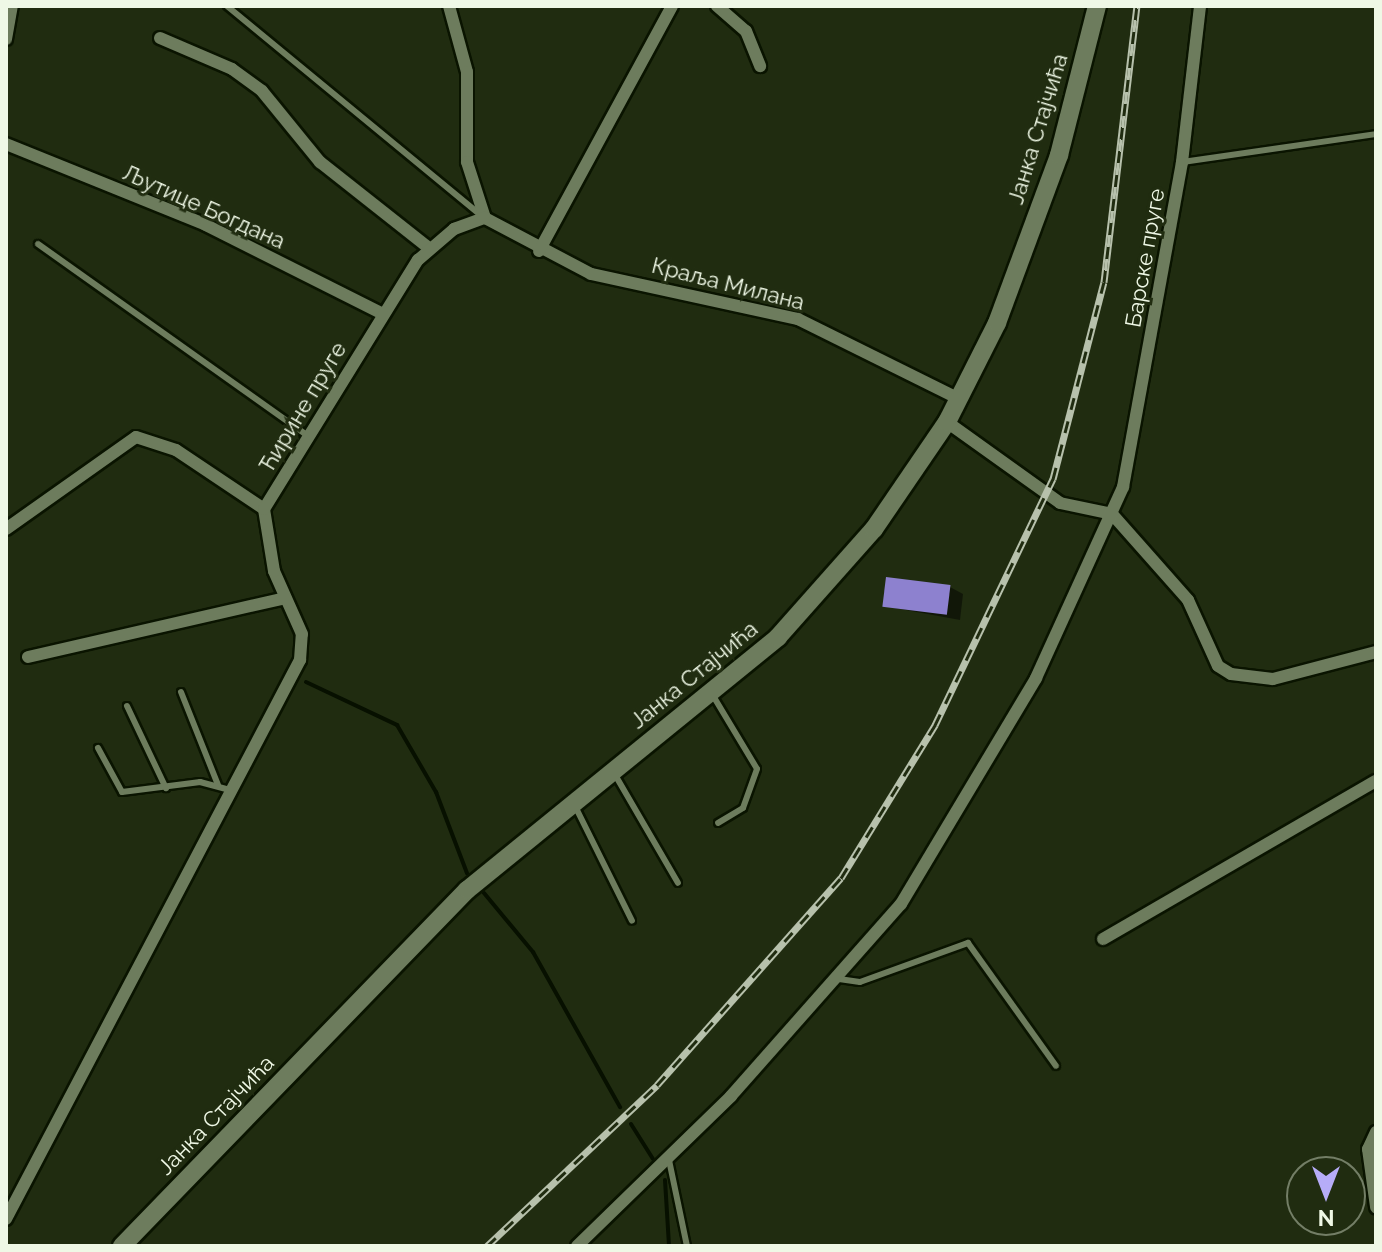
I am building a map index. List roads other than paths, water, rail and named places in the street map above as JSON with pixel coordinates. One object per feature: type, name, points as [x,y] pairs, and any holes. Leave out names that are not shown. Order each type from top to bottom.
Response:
[{"type":"street","points":[[6,39],[12,6]]},
{"type":"street","points":[[449,6],[467,72],[467,162],[485,218]]},
{"type":"street","points":[[539,251],[672,6]]},
{"type":"street","points":[[717,6],[746,31],[760,66]]},
{"type":"street","name":"Јанка Стајчића","points":[[122,1246],[467,890],[612,770],[712,694],[823,593],[947,422],[997,323],[1059,155],[1097,6]]},
{"type":"street","name":"Барске пруге","points":[[577,1246],[669,1160],[839,979],[901,904],[1036,678],[1112,514],[1131,453],[1182,162],[1200,6]]},
{"type":"street","points":[[160,38],[232,69],[262,91],[320,162],[430,249]]},
{"type":"street","name":"Љутице Богдана","points":[[6,144],[206,225],[383,314]]},
{"type":"street","name":"Ћирине пруге","points":[[264,509],[383,314],[430,249],[485,218]]},
{"type":"street","name":"Краља Милана","points":[[485,218],[539,251],[591,274],[798,319],[959,399]]},
{"type":"street","points":[[947,422],[1060,503],[1112,514],[1188,600],[1218,666],[1231,674],[1273,679],[1376,652]]},
{"type":"street","points":[[6,529],[136,437],[176,450],[264,509],[285,598],[302,634],[300,660],[223,788],[6,1219]]},
{"type":"street","points":[[28,657],[285,598]]},
{"type":"street","points":[[1103,939],[1376,781]]},
{"type":"street","points":[[1376,1132],[1368,1149],[1376,1207]]},
{"type":"lane","points":[[227,6],[485,218]]},
{"type":"lane","points":[[1182,162],[1376,134]]},
{"type":"lane","points":[[38,244],[310,437]]},
{"type":"lane","points":[[98,748],[122,792],[223,788],[181,692]]},
{"type":"lane","points":[[712,694],[757,769],[743,808],[718,823]]},
{"type":"lane","points":[[127,706],[166,788]]},
{"type":"lane","points":[[612,770],[678,883]]},
{"type":"lane","points":[[573,802],[632,921]]},
{"type":"lane","points":[[839,979],[860,982],[968,943],[1056,1066]]},
{"type":"lane","points":[[669,1160],[687,1246]]},
{"type":"waterway","points":[[306,682],[397,725],[436,792],[467,873]]},
{"type":"waterway","points":[[484,893],[533,952],[620,1107]]},
{"type":"waterway","points":[[631,1124],[653,1159]]},
{"type":"waterway","points":[[665,1180],[669,1246]]},
{"type":"railway","points":[[487,1246],[657,1085],[841,878],[935,725],[1053,479],[1104,282],[1137,6]]}]
